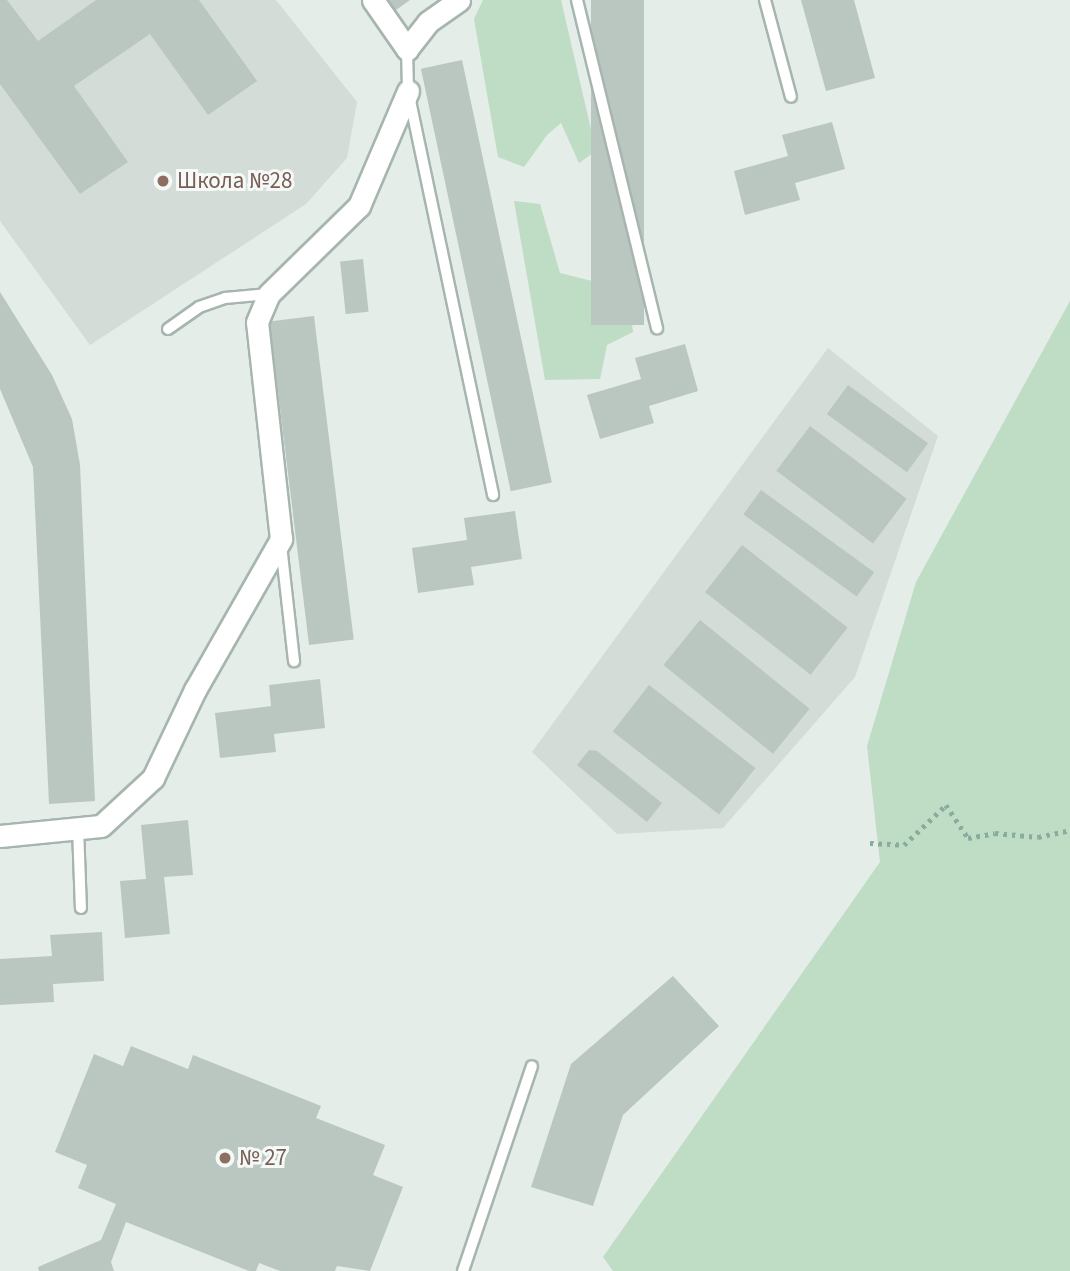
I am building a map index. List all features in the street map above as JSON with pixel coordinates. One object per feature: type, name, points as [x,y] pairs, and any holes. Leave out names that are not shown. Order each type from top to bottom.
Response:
[{"type":"street","points":[[373,0],[407,49],[428,22],[459,0]]},
{"type":"street","points":[[0,836],[101,826],[153,778],[195,690],[281,539],[257,322],[269,295],[359,206],[408,91]]},
{"type":"lane","points":[[577,0],[657,328]]},
{"type":"lane","points":[[765,0],[791,97]]},
{"type":"lane","points":[[407,49],[408,91],[493,495]]},
{"type":"lane","points":[[168,329],[199,307],[225,298],[269,295]]},
{"type":"lane","points":[[281,539],[294,661]]},
{"type":"lane","points":[[78,828],[81,908]]},
{"type":"lane","points":[[463,1271],[532,1066]]},
{"type":"path","points":[[870,843],[904,845],[946,805],[968,838],[995,833],[1038,837],[1070,830]]},
{"type":"shaded area","name":"Школа №28","points":[[0,0],[276,0],[357,102],[347,158],[306,204],[90,345],[0,221]]},
{"type":"shaded area","points":[[828,348],[938,436],[855,677],[723,828],[617,834],[532,752]]},
{"type":"green space","points":[[483,0],[561,0],[596,151],[579,163],[561,123],[547,135],[524,167],[498,157],[474,19]]},
{"type":"green space","points":[[514,201],[540,204],[560,273],[596,282],[596,306],[629,304],[633,332],[607,345],[600,379],[545,380]]},
{"type":"green space","points":[[1070,301],[1070,1271],[613,1271],[603,1257],[880,862],[867,746],[916,582]]},
{"type":"building","points":[[0,0],[7,0],[38,41],[96,0],[199,0],[257,81],[208,115],[150,34],[74,86],[128,162],[80,194],[0,84]]},
{"type":"building","points":[[389,0],[410,0],[396,10]]},
{"type":"building","points":[[591,0],[644,0],[644,325],[591,325]]},
{"type":"building","points":[[801,0],[854,0],[875,78],[826,91]]},
{"type":"building","points":[[462,60],[552,483],[511,491],[421,69]]},
{"type":"building","points":[[832,122],[845,169],[795,183],[800,200],[745,215],[734,171],[788,156],[782,135]]},
{"type":"building","points":[[363,259],[369,312],[346,314],[340,261]]},
{"type":"building","points":[[0,292],[52,375],[72,419],[80,465],[95,801],[49,804],[33,467],[0,389]]},
{"type":"building","points":[[314,316],[354,640],[309,645],[269,321]]},
{"type":"building","points":[[685,344],[698,391],[649,406],[654,423],[600,439],[587,395],[641,379],[635,358]]},
{"type":"building","points":[[848,385],[928,443],[907,472],[827,414]]},
{"type":"building","points":[[810,426],[907,499],[873,544],[776,471]]},
{"type":"building","points":[[761,490],[874,572],[857,597],[743,514]]},
{"type":"building","points":[[515,511],[522,559],[471,567],[474,585],[418,593],[412,548],[467,540],[464,518]]},
{"type":"building","points":[[742,545],[848,627],[811,675],[705,592]]},
{"type":"building","points":[[700,620],[810,709],[773,754],[663,665]]},
{"type":"building","points":[[320,679],[325,728],[274,734],[276,752],[220,758],[215,713],[271,706],[269,685]]},
{"type":"building","points":[[649,685],[755,768],[719,815],[613,731]]},
{"type":"building","points":[[589,750],[597,751],[662,803],[647,822],[577,765]]},
{"type":"building","points":[[188,820],[193,875],[164,877],[170,934],[125,938],[120,881],[146,879],[141,825]]},
{"type":"building","points":[[102,932],[104,981],[53,984],[54,1002],[0,1005],[0,959],[52,956],[50,935]]},
{"type":"building","points":[[673,976],[719,1026],[623,1115],[593,1206],[531,1187],[571,1064]]},
{"type":"building","name":"№ 27","points":[[131,1046],[188,1069],[193,1055],[321,1106],[316,1118],[385,1145],[373,1175],[403,1187],[370,1271],[337,1266],[335,1271],[280,1271],[259,1263],[256,1271],[249,1271],[126,1222],[111,1262],[114,1271],[39,1271],[38,1267],[101,1240],[116,1204],[78,1188],[87,1165],[55,1152],[94,1054],[123,1066]]},
{"type":"place","name":"Школа №28","points":[[163,181]]},
{"type":"place","name":"№ 27","points":[[225,1158]]}]
